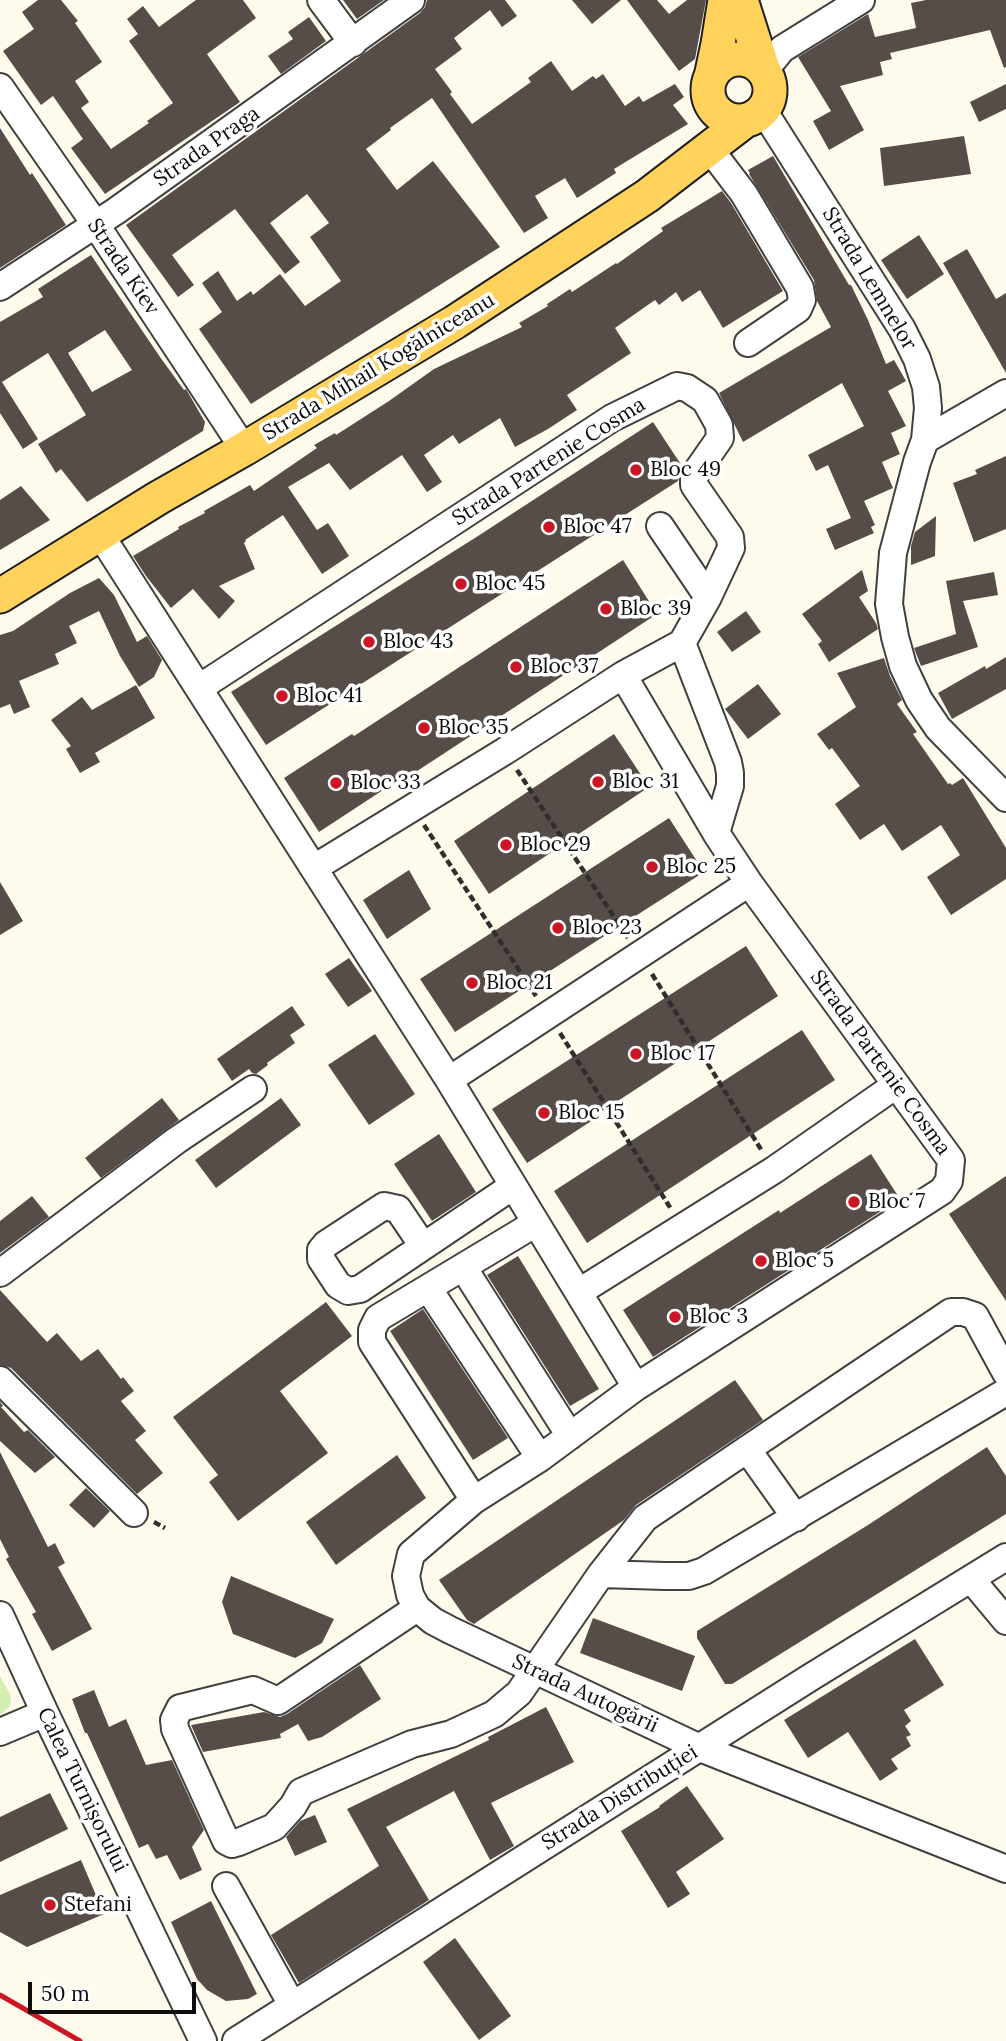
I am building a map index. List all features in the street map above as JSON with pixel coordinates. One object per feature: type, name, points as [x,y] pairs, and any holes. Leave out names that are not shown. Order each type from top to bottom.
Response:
[{"type":"main road","name":"Strada Mihail Kogălniceanu","points":[[0,596],[158,498],[455,322],[595,232],[674,176],[698,132],[719,44],[725,0]]},
{"type":"main road","points":[[674,176],[754,115],[768,101],[769,80],[763,70],[741,0]]},
{"type":"main road","points":[[754,115],[735,121],[716,111],[710,102],[709,84],[723,63],[731,60],[749,60],[763,70]]},
{"type":"street","points":[[321,0],[353,43]]},
{"type":"street","name":"Strada Praga","points":[[0,287],[96,225],[411,0]]},
{"type":"street","points":[[763,70],[782,48],[861,0]]},
{"type":"street","name":"Strada Kiev","points":[[0,87],[96,225],[244,449]]},
{"type":"street","name":"Strada Lemnelor","points":[[754,115],[902,329],[917,359],[926,387],[928,408],[925,440],[893,553],[889,604],[895,638],[903,666],[919,700],[938,728],[1006,798]]},
{"type":"street","points":[[709,148],[744,194],[800,288],[802,300],[799,309],[748,343]]},
{"type":"street","name":"Strada Partenie Cosma","points":[[199,688],[612,418],[677,386],[687,388],[705,400],[719,425],[720,438],[694,478],[694,485],[730,537],[731,548],[682,643]]},
{"type":"street","points":[[925,440],[1006,393]]},
{"type":"street","points":[[660,526],[708,597]]},
{"type":"street","points":[[100,534],[449,1080],[636,1387]]},
{"type":"street","points":[[314,868],[623,675],[682,643],[730,773],[730,786],[716,833]]},
{"type":"street","name":"Strada Partenie Cosma","points":[[417,1608],[410,1595],[406,1576],[411,1554],[474,1500],[540,1458],[636,1387],[942,1191],[950,1181],[951,1160],[749,883],[716,833],[623,675]]},
{"type":"street","points":[[449,1080],[749,883]]},
{"type":"street","points":[[579,1292],[774,1170],[896,1085]]},
{"type":"street","points":[[0,1273],[177,1140],[253,1088]]},
{"type":"street","points":[[423,1246],[513,1186]]},
{"type":"street","points":[[474,1500],[372,1342],[372,1331],[378,1318],[536,1223]]},
{"type":"street","points":[[463,1267],[570,1436]]},
{"type":"street","points":[[428,1288],[540,1458]]},
{"type":"street","points":[[417,1608],[278,1701],[253,1690],[180,1708],[174,1720],[175,1729],[226,1841],[239,1843],[274,1827],[302,1792],[412,1744],[451,1734],[494,1713],[519,1693],[601,1574],[645,1518],[951,1312],[975,1316],[1006,1373]]},
{"type":"street","points":[[0,1380],[134,1513]]},
{"type":"street","points":[[601,1574],[689,1576],[704,1571],[1006,1392]]},
{"type":"street","points":[[747,1449],[796,1518]]},
{"type":"street","name":"Strada Distribuției","points":[[236,2041],[1006,1557]]},
{"type":"street","points":[[971,1579],[1006,1621]]},
{"type":"street","name":"Strada Autogării","points":[[417,1608],[433,1621],[700,1748],[1006,1870]]},
{"type":"street","name":"Calea Turnișorului","points":[[0,1615],[203,2041]]},
{"type":"street","points":[[0,1732],[45,1713]]},
{"type":"street","points":[[226,1886],[292,2005]]},
{"type":"path","points":[[505,751],[639,954],[774,1170]]},
{"type":"path","points":[[413,808],[683,1227]]},
{"type":"green space","points":[[0,1676],[11,1696],[10,1706],[0,1715]]},
{"type":"building","points":[[38,0],[61,0],[78,21],[75,23],[102,62],[75,81],[89,102],[81,108],[111,149],[173,103],[129,41],[138,34],[127,19],[143,6],[159,27],[196,0],[243,0],[256,18],[207,54],[240,102],[105,194],[71,148],[83,139],[53,96],[41,105],[3,51],[34,29],[22,12]]},
{"type":"building","points":[[343,0],[384,0],[357,19]]},
{"type":"building","points":[[427,0],[505,0],[517,16],[502,27],[490,10],[454,38],[462,49],[435,69],[472,124],[531,82],[528,78],[551,61],[572,91],[593,76],[596,79],[603,74],[625,106],[639,96],[643,102],[675,84],[684,97],[673,105],[688,124],[614,169],[616,173],[577,198],[565,178],[535,196],[548,218],[524,233],[432,98],[366,149],[397,190],[433,161],[500,247],[251,404],[199,329],[222,312],[202,283],[218,271],[237,301],[251,291],[253,295],[280,274],[305,306],[341,281],[310,237],[329,223],[307,194],[270,223],[300,262],[285,274],[235,209],[172,255],[194,285],[178,297],[126,225],[420,13]]},
{"type":"building","points":[[572,0],[621,0],[592,24]]},
{"type":"building","points":[[627,0],[657,0],[669,14],[687,0],[706,0],[695,59],[679,71]]},
{"type":"building","points":[[926,0],[1006,0],[1006,67],[1004,68],[990,30],[890,53],[892,59],[880,62],[883,75],[840,86],[864,130],[829,150],[813,121],[831,111],[798,57],[868,14],[875,37],[916,28],[911,3]]},
{"type":"building","points":[[309,17],[326,41],[281,74],[268,56],[293,39],[288,32]]},
{"type":"building","points":[[1006,84],[1006,109],[979,122],[970,102]]},
{"type":"building","points":[[0,128],[66,225],[0,268]]},
{"type":"building","points":[[964,136],[971,174],[884,186],[880,148]]},
{"type":"building","points":[[773,156],[851,285],[886,364],[894,360],[906,381],[888,391],[906,426],[891,433],[900,454],[882,462],[893,488],[864,501],[875,525],[871,527],[874,533],[835,550],[826,529],[851,518],[828,465],[816,471],[808,455],[864,426],[842,383],[743,442],[719,393],[831,327],[817,301],[814,280],[749,174],[748,170]]},
{"type":"building","points":[[722,191],[783,291],[723,328],[700,290],[682,302],[676,292],[659,305],[655,300],[615,328],[631,353],[567,395],[577,410],[515,447],[500,418],[459,444],[453,435],[424,455],[442,482],[427,492],[402,455],[350,490],[329,463],[288,487],[317,530],[328,523],[349,556],[322,574],[283,515],[245,540],[255,569],[219,586],[235,601],[219,619],[193,589],[171,608],[133,556],[250,485],[254,491],[317,448],[314,445],[335,433],[336,435],[434,369],[522,327],[519,323],[570,289],[572,292],[617,264],[663,231],[661,228]]},
{"type":"building","points":[[919,235],[944,274],[907,299],[881,260]]},
{"type":"building","points":[[967,249],[996,299],[1006,293],[1006,373],[943,263]]},
{"type":"building","points":[[91,255],[160,357],[184,390],[186,389],[205,422],[203,431],[87,502],[61,469],[56,473],[38,444],[86,415],[48,353],[2,382],[38,439],[23,449],[0,413],[0,322],[43,297],[38,289]],"holes":[[[105,330],[132,370],[92,392],[68,353]]]},
{"type":"building","points":[[653,422],[682,466],[678,481],[266,745],[231,692]]},
{"type":"building","points":[[1006,456],[1006,529],[974,542],[953,483],[977,474],[975,470]]},
{"type":"building","points":[[21,486],[50,520],[0,550],[0,500]]},
{"type":"building","points":[[936,516],[935,556],[911,565],[911,546],[915,532]]},
{"type":"building","points":[[623,560],[657,614],[319,832],[284,778],[352,734],[354,736]]},
{"type":"building","points":[[862,570],[868,591],[859,597],[878,629],[829,662],[818,644],[822,641],[802,614]]},
{"type":"building","points":[[994,572],[998,595],[963,601],[978,647],[921,666],[914,648],[956,634],[946,581]]},
{"type":"building","points":[[99,578],[114,595],[137,642],[147,636],[162,660],[154,677],[139,687],[120,656],[99,611],[69,626],[77,643],[55,654],[59,664],[19,681],[30,707],[14,714],[10,704],[0,708],[0,635],[13,631],[70,593]]},
{"type":"building","points":[[746,611],[761,632],[732,652],[717,632]]},
{"type":"building","points":[[1006,657],[1006,689],[952,719],[938,693]]},
{"type":"building","points":[[884,658],[902,700],[897,704],[917,732],[913,734],[948,784],[952,785],[963,778],[1006,848],[1006,879],[951,915],[927,877],[960,855],[941,825],[902,851],[884,824],[860,840],[835,804],[860,786],[832,748],[829,750],[817,734],[856,707],[837,673]]},
{"type":"building","points":[[758,684],[781,714],[748,739],[725,709]]},
{"type":"building","points":[[136,685],[155,718],[95,753],[100,762],[80,773],[66,749],[71,746],[51,720],[82,697],[92,710]]},
{"type":"building","points":[[614,734],[649,787],[489,894],[454,841]]},
{"type":"building","points":[[669,818],[704,872],[455,1032],[420,979]]},
{"type":"building","points":[[409,870],[431,909],[387,939],[363,900]]},
{"type":"building","points":[[0,882],[23,921],[0,935]]},
{"type":"building","points":[[746,946],[778,996],[527,1163],[492,1109]]},
{"type":"building","points":[[349,958],[372,991],[348,1007],[325,974]]},
{"type":"building","points":[[292,1006],[305,1025],[290,1035],[295,1043],[256,1074],[249,1069],[232,1081],[217,1059]]},
{"type":"building","points":[[802,1030],[835,1080],[587,1243],[554,1191]]},
{"type":"building","points":[[375,1034],[415,1094],[369,1125],[328,1065]]},
{"type":"building","points":[[162,1098],[179,1120],[101,1178],[85,1158]]},
{"type":"building","points":[[281,1098],[301,1125],[216,1188],[195,1160]]},
{"type":"building","points":[[439,1134],[476,1192],[432,1221],[394,1164]]},
{"type":"building","points":[[871,1154],[900,1199],[653,1357],[623,1310]]},
{"type":"building","points":[[1006,1176],[1006,1301],[949,1214]]},
{"type":"building","points":[[32,1196],[49,1217],[0,1253],[0,1221]]},
{"type":"building","points":[[518,1256],[599,1389],[570,1406],[487,1275]]},
{"type":"building","points":[[0,1290],[47,1342],[57,1333],[81,1361],[98,1349],[134,1391],[121,1401],[146,1431],[135,1440],[163,1473],[137,1494],[11,1368],[0,1365]]},
{"type":"building","points":[[326,1302],[352,1336],[280,1391],[328,1453],[238,1521],[209,1482],[218,1475],[173,1417]]},
{"type":"building","points":[[423,1309],[508,1438],[473,1460],[390,1331]]},
{"type":"building","points":[[735,1380],[763,1420],[636,1505],[624,1520],[474,1624],[467,1620],[439,1580]]},
{"type":"building","points":[[0,1402],[3,1406],[1,1407],[24,1432],[28,1430],[55,1457],[35,1473],[0,1441]]},
{"type":"building","points":[[987,1447],[1006,1476],[1006,1514],[732,1684],[725,1684],[697,1638],[697,1631],[868,1525]]},
{"type":"building","points":[[0,1452],[48,1547],[55,1543],[65,1563],[58,1567],[92,1629],[52,1651],[32,1614],[36,1612],[6,1559],[9,1557],[0,1539]]},
{"type":"building","points":[[397,1455],[426,1498],[336,1565],[306,1522]]},
{"type":"building","points":[[86,1488],[110,1511],[94,1528],[69,1505]]},
{"type":"building","points":[[231,1576],[334,1619],[322,1643],[295,1658],[233,1634],[222,1602]]},
{"type":"building","points":[[593,1618],[695,1656],[682,1691],[580,1653]]},
{"type":"building","points":[[915,1639],[944,1685],[904,1710],[911,1721],[905,1726],[911,1735],[906,1737],[911,1746],[891,1759],[898,1769],[880,1781],[848,1732],[808,1758],[784,1720]]},
{"type":"building","points":[[360,1665],[381,1699],[322,1737],[308,1741],[298,1724],[280,1734],[281,1738],[203,1752],[191,1725],[264,1712],[280,1717]]},
{"type":"building","points":[[94,1690],[109,1727],[126,1719],[146,1765],[172,1760],[204,1830],[192,1847],[202,1870],[180,1880],[167,1855],[156,1859],[148,1844],[139,1848],[72,1699]]},
{"type":"building","points":[[546,1707],[574,1762],[491,1803],[514,1846],[490,1860],[454,1791],[386,1827],[429,1900],[299,1983],[271,1935],[379,1866],[347,1809],[489,1740],[488,1737]]},
{"type":"building","points":[[687,1786],[724,1839],[676,1872],[690,1894],[668,1908],[621,1831],[660,1807]]},
{"type":"building","points":[[50,1793],[68,1829],[0,1862],[0,1817]]},
{"type":"building","points":[[315,1815],[327,1842],[295,1856],[286,1837],[300,1821]]},
{"type":"building","name":"Stefani","points":[[81,1860],[104,1914],[27,1947],[0,1932],[0,1895]]},
{"type":"building","points":[[211,1901],[257,1994],[248,1999],[226,2001],[207,1990],[197,1979],[171,1922]]},
{"type":"building","points":[[455,1938],[511,2016],[479,2040],[423,1962]]},
{"type":"railway","points":[[0,1995],[80,2041]]},
{"type":"place","name":"Bloc 49","points":[[636,470]]},
{"type":"place","name":"Bloc 47","points":[[549,527]]},
{"type":"place","name":"Bloc 45","points":[[461,584]]},
{"type":"place","name":"Bloc 39","points":[[606,609]]},
{"type":"place","name":"Bloc 43","points":[[369,642]]},
{"type":"place","name":"Bloc 37","points":[[516,667]]},
{"type":"place","name":"Bloc 41","points":[[282,696]]},
{"type":"place","name":"Bloc 35","points":[[424,728]]},
{"type":"place","name":"Bloc 31","points":[[598,782]]},
{"type":"place","name":"Bloc 33","points":[[336,783]]},
{"type":"place","name":"Bloc 29","points":[[506,845]]},
{"type":"place","name":"Bloc 25","points":[[652,867]]},
{"type":"place","name":"Bloc 23","points":[[558,928]]},
{"type":"place","name":"Bloc 21","points":[[472,983]]},
{"type":"place","name":"Bloc 17","points":[[636,1054]]},
{"type":"place","name":"Bloc 15","points":[[544,1113]]},
{"type":"place","name":"Bloc 7","points":[[854,1202]]},
{"type":"place","name":"Bloc 5","points":[[761,1261]]},
{"type":"place","name":"Bloc 3","points":[[675,1317]]},
{"type":"place","name":"Stefani","points":[[50,1905]]}]
